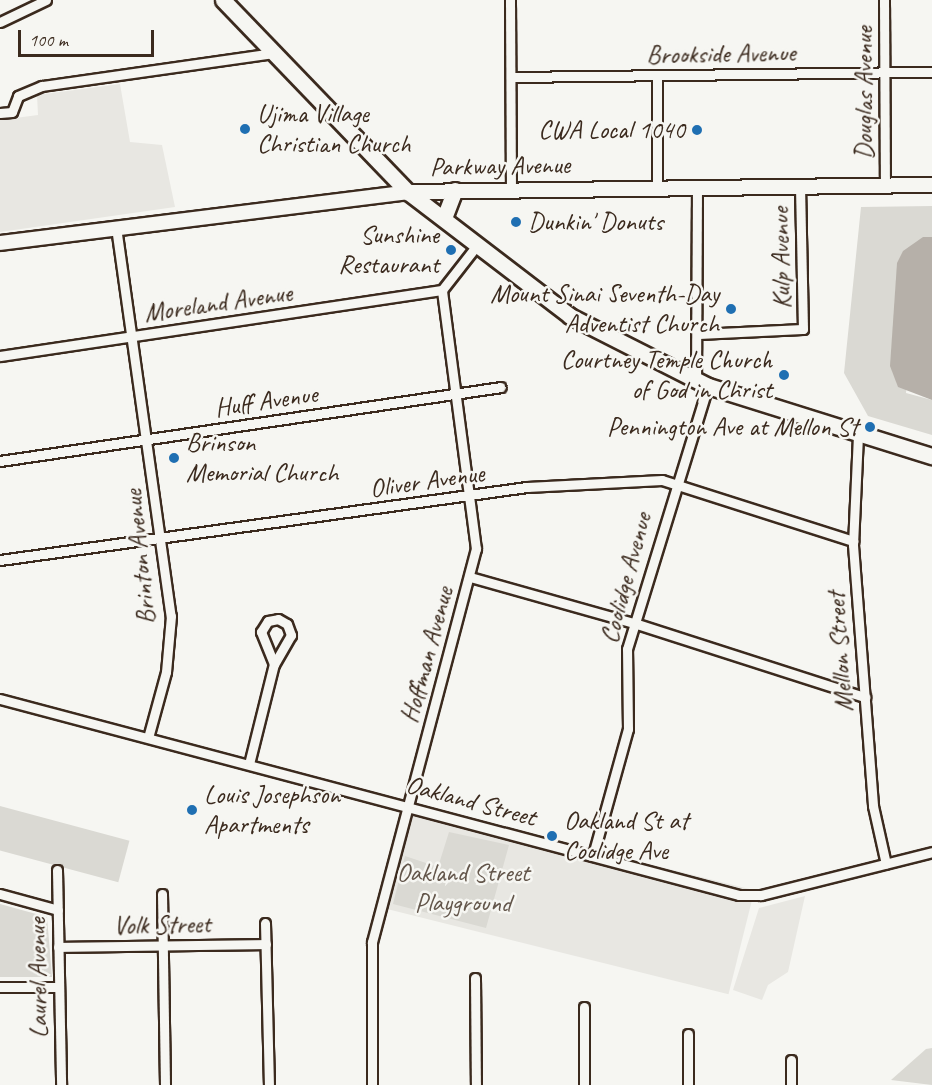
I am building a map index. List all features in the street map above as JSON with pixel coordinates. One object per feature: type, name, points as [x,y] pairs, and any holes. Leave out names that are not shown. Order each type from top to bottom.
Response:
[{"type":"main road","points":[[223,0],[408,192],[570,316],[702,383],[858,435],[932,456]]},
{"type":"main road","points":[[444,218],[455,190]]},
{"type":"street","points":[[0,22],[46,0]]},
{"type":"street","points":[[510,0],[512,189]]},
{"type":"street","name":"Douglas Avenue","points":[[884,0],[885,186]]},
{"type":"street","points":[[0,113],[12,112],[18,96],[42,86],[273,53]]},
{"type":"street","name":"Brookside Avenue","points":[[511,77],[932,72]]},
{"type":"street","points":[[657,75],[657,188]]},
{"type":"street","name":"Parkway Avenue","points":[[0,243],[408,192],[932,185]]},
{"type":"street","name":"Kulp Avenue","points":[[698,334],[803,329],[800,186]]},
{"type":"street","name":"Coolidge Avenue","points":[[593,855],[628,729],[626,656],[702,383],[698,334],[697,188]]},
{"type":"street","name":"Brinton Avenue","points":[[116,227],[162,540],[170,646],[148,738]]},
{"type":"street","points":[[442,290],[478,244]]},
{"type":"street","name":"Moreland Avenue","points":[[0,356],[442,290]]},
{"type":"street","name":"Hoffman Avenue","points":[[372,1085],[370,950],[477,549],[442,290]]},
{"type":"street","name":"Huff Avenue","points":[[0,461],[501,387]]},
{"type":"street","name":"Mellon Street","points":[[858,435],[853,542],[873,806],[886,864]]},
{"type":"street","name":"Oliver Avenue","points":[[0,560],[162,540],[546,486],[675,483],[853,542]]},
{"type":"street","points":[[470,577],[634,622],[865,697]]},
{"type":"street","points":[[249,764],[274,664],[291,635],[287,624],[278,619],[268,621],[261,632],[274,664]]},
{"type":"street","name":"Oakland Street","points":[[0,699],[748,896],[932,852]]},
{"type":"street","name":"Laurel Avenue","points":[[57,870],[61,1085]]},
{"type":"street","points":[[0,894],[58,910]]},
{"type":"street","points":[[162,894],[165,1085]]},
{"type":"street","points":[[266,923],[269,1085]]},
{"type":"street","name":"Volk Street","points":[[58,947],[266,944]]},
{"type":"street","points":[[475,978],[476,1085]]},
{"type":"street","points":[[0,987],[58,987]]},
{"type":"street","points":[[584,1007],[584,1085]]},
{"type":"street","points":[[688,1034],[688,1085]]},
{"type":"street","points":[[791,1060],[791,1085]]},
{"type":"shaded area","points":[[120,84],[130,142],[162,145],[175,207],[0,232],[0,120],[38,115],[37,95]]},
{"type":"shaded area","points":[[923,237],[932,237],[932,400],[898,387],[890,366],[897,263],[903,251]]},
{"type":"shaded area","points":[[408,804],[754,890],[729,994],[382,908]]},
{"type":"shaded area","points":[[805,896],[788,972],[768,985],[762,1000],[733,990],[759,908]]},
{"type":"green space","points":[[932,206],[932,237],[923,237],[906,393],[932,400],[932,435],[868,416],[844,373],[861,207]]},
{"type":"green space","points":[[0,806],[129,841],[118,882],[0,851]]},
{"type":"green space","name":"Oakland Street Playground","points":[[449,832],[509,845],[486,928],[393,904],[405,856],[438,867]]},
{"type":"green space","points":[[0,904],[47,917],[52,977],[0,977]]},
{"type":"green space","points":[[932,1048],[932,1085],[891,1080],[926,1049]]},
{"type":"place","name":"Ujima Village Christian Church","points":[[245,129]]},
{"type":"place","name":"CWA Local 1040","points":[[697,130]]},
{"type":"place","name":"Dunkin' Donuts","points":[[516,222]]},
{"type":"place","name":"Sunshine Restaurant","points":[[451,250]]},
{"type":"place","name":"Mount Sinai Seventh-Day Adventist Church","points":[[731,309]]},
{"type":"place","name":"Courtney Temple Church of God in Christ","points":[[784,375]]},
{"type":"place","name":"Pennington Ave at Mellon St","points":[[870,427]]},
{"type":"place","name":"Brinson Memorial Church","points":[[174,458]]},
{"type":"place","name":"Louis Josephson Apartments","points":[[192,810]]},
{"type":"place","name":"Oakland St at Coolidge Ave","points":[[552,836]]}]
